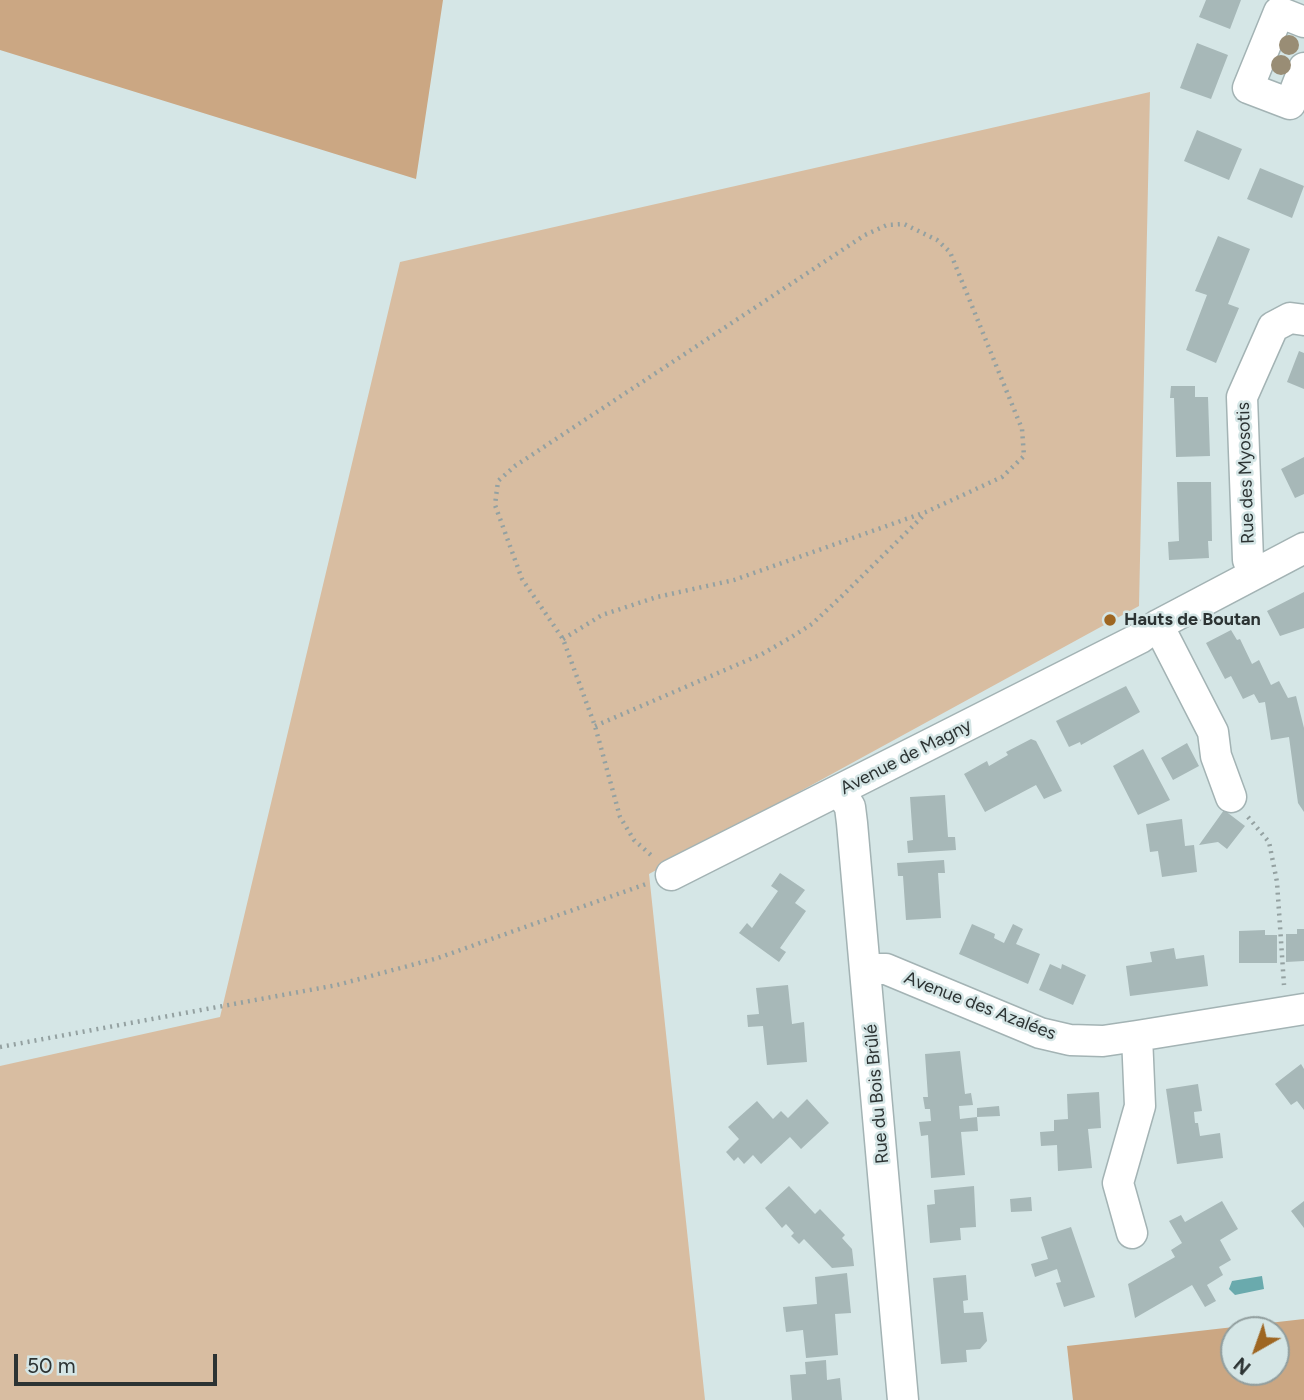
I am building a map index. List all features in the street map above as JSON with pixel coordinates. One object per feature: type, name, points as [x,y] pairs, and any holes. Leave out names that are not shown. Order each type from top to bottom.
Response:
[{"type":"street","points":[[1304,22],[1279,12],[1248,88],[1290,104],[1304,68]]},
{"type":"street","name":"Rue des Myosotis","points":[[1254,573],[1248,560],[1242,397],[1273,327],[1290,318],[1304,320]]},
{"type":"street","name":"Avenue de Magny","points":[[671,875],[1149,632],[1304,548]]},
{"type":"street","points":[[1149,632],[1195,741],[1216,756],[1231,797]]},
{"type":"street","name":"Rue du Bois Brûlé","points":[[840,791],[850,807],[852,822],[902,1400]]},
{"type":"street","name":"Avenue des Azalées","points":[[866,969],[886,969],[1040,1033],[1070,1040],[1102,1041],[1295,1010]]},
{"type":"street","points":[[1132,1234],[1119,1191],[1118,1175],[1140,1106],[1137,1036]]},
{"type":"path","points":[[0,1047],[337,985],[439,958],[671,875],[634,839],[620,817],[595,726],[563,639],[522,579],[495,505],[498,481],[527,459],[865,235],[887,225],[904,224],[923,231],[950,252],[1022,429],[1024,456],[1002,477],[926,512],[734,580],[657,597],[602,615],[563,639]]},
{"type":"path","points":[[595,726],[762,654],[812,624],[926,512]]},
{"type":"path","points":[[1231,797],[1269,842],[1295,1010]]},
{"type":"shaded area","points":[[0,0],[443,0],[416,179],[0,50]]},
{"type":"shaded area","points":[[1150,92],[1139,606],[649,874],[705,1400],[0,1400],[0,1066],[220,1017],[400,262]]},
{"type":"shaded area","points":[[1304,1319],[1304,1400],[1073,1400],[1067,1346],[1220,1329],[1220,1386],[1290,1386],[1290,1321]]},
{"type":"water","points":[[1262,1276],[1264,1289],[1235,1295],[1229,1289],[1232,1281]]},
{"type":"building","points":[[1206,0],[1241,0],[1230,29],[1199,17]]},
{"type":"building","points":[[1197,43],[1228,55],[1211,99],[1180,88]]},
{"type":"building","points":[[1197,130],[1242,149],[1229,180],[1184,161]]},
{"type":"building","points":[[1260,168],[1304,186],[1292,218],[1247,199]]},
{"type":"building","points":[[1218,236],[1250,249],[1228,304],[1239,308],[1216,363],[1186,350],[1207,295],[1195,291]]},
{"type":"building","points":[[1299,351],[1304,353],[1304,389],[1287,382]]},
{"type":"building","points":[[1171,386],[1195,386],[1195,397],[1208,397],[1210,456],[1176,457],[1174,398],[1170,398]]},
{"type":"building","points":[[1304,457],[1304,494],[1295,498],[1281,469]]},
{"type":"building","points":[[1177,482],[1211,482],[1212,541],[1208,541],[1209,558],[1169,560],[1168,542],[1179,541]]},
{"type":"building","points":[[1304,592],[1304,628],[1280,636],[1267,611]]},
{"type":"building","points":[[1231,630],[1237,640],[1240,639],[1252,664],[1259,660],[1271,685],[1279,681],[1288,698],[1296,696],[1304,728],[1304,812],[1298,803],[1289,737],[1271,740],[1265,702],[1259,703],[1254,694],[1243,699],[1231,676],[1225,679],[1206,643]]},
{"type":"building","points":[[1126,686],[1140,712],[1081,745],[1080,742],[1069,747],[1056,721]]},
{"type":"building","points":[[1031,739],[1036,741],[1062,791],[1044,799],[1036,785],[985,812],[964,774],[987,761],[989,766],[1008,755],[1006,752]]},
{"type":"building","points":[[1187,743],[1199,766],[1173,780],[1161,758]]},
{"type":"building","points":[[1143,749],[1170,800],[1138,815],[1113,766]]},
{"type":"building","points":[[945,795],[948,837],[955,837],[956,850],[908,853],[907,841],[913,840],[910,797]]},
{"type":"building","points":[[1224,810],[1245,826],[1227,849],[1218,842],[1199,845]]},
{"type":"building","points":[[1182,819],[1185,846],[1194,845],[1197,872],[1162,877],[1158,851],[1150,852],[1146,824]]},
{"type":"building","points":[[944,860],[945,873],[938,873],[941,918],[906,920],[903,876],[898,876],[897,863]]},
{"type":"building","points":[[780,873],[805,890],[795,903],[806,911],[780,948],[786,952],[779,962],[739,933],[747,923],[752,928],[778,891],[771,886]]},
{"type":"building","points":[[972,924],[995,934],[994,938],[1004,943],[1013,924],[1023,929],[1016,944],[1040,954],[1028,984],[959,954]]},
{"type":"building","points":[[1297,929],[1304,929],[1304,961],[1286,962],[1286,934],[1297,934]]},
{"type":"building","points":[[1265,930],[1265,935],[1277,935],[1277,963],[1239,963],[1239,931]]},
{"type":"building","points":[[1174,948],[1176,959],[1204,955],[1208,986],[1130,996],[1126,966],[1152,962],[1150,952]]},
{"type":"building","points":[[1050,964],[1061,969],[1062,964],[1086,975],[1073,1005],[1039,990]]},
{"type":"building","points":[[788,985],[792,1024],[804,1022],[807,1062],[767,1065],[763,1026],[748,1027],[747,1015],[759,1014],[756,988]]},
{"type":"building","points":[[960,1051],[965,1094],[971,1093],[973,1105],[959,1106],[960,1119],[977,1117],[978,1131],[961,1132],[965,1175],[931,1178],[928,1135],[921,1136],[919,1122],[931,1121],[930,1109],[925,1109],[923,1097],[928,1097],[925,1054]]},
{"type":"building","points":[[1301,1064],[1304,1069],[1304,1110],[1297,1101],[1291,1105],[1275,1084]]},
{"type":"building","points":[[1198,1084],[1202,1111],[1194,1112],[1195,1123],[1198,1123],[1200,1136],[1220,1133],[1223,1158],[1177,1164],[1166,1089]]},
{"type":"building","points":[[1099,1092],[1101,1128],[1088,1129],[1092,1168],[1058,1171],[1057,1145],[1041,1146],[1040,1132],[1054,1131],[1054,1120],[1068,1119],[1067,1094]]},
{"type":"building","points":[[807,1099],[829,1123],[801,1149],[790,1137],[761,1164],[753,1155],[744,1164],[738,1157],[734,1161],[726,1152],[739,1139],[728,1127],[757,1101],[773,1119],[781,1111],[788,1118]]},
{"type":"building","points":[[999,1106],[1000,1116],[977,1117],[977,1108]]},
{"type":"building","points":[[789,1186],[815,1214],[820,1209],[845,1235],[842,1238],[852,1249],[854,1266],[832,1268],[804,1239],[799,1244],[791,1236],[794,1233],[786,1224],[782,1228],[765,1208]]},
{"type":"building","points":[[974,1186],[976,1227],[960,1228],[961,1240],[930,1243],[927,1205],[935,1204],[934,1190]]},
{"type":"building","points":[[1031,1197],[1032,1211],[1011,1212],[1010,1199]]},
{"type":"building","points":[[1222,1201],[1238,1229],[1220,1240],[1231,1260],[1219,1267],[1223,1275],[1207,1285],[1216,1301],[1205,1307],[1192,1285],[1135,1318],[1128,1284],[1175,1257],[1171,1250],[1182,1243],[1169,1221],[1181,1215],[1185,1222]]},
{"type":"building","points":[[1304,1201],[1304,1228],[1291,1211]]},
{"type":"building","points":[[1071,1227],[1095,1297],[1064,1307],[1056,1283],[1061,1282],[1057,1269],[1035,1277],[1031,1264],[1048,1259],[1041,1237]]},
{"type":"building","points":[[847,1273],[851,1313],[835,1314],[838,1355],[806,1358],[803,1330],[786,1332],[783,1307],[817,1304],[815,1277]]},
{"type":"building","points":[[966,1275],[968,1300],[963,1301],[964,1313],[983,1312],[987,1341],[980,1349],[966,1350],[967,1362],[941,1364],[933,1278]]},
{"type":"building","points":[[826,1360],[827,1380],[840,1378],[842,1400],[792,1400],[790,1375],[806,1374],[805,1362]]},
{"type":"place","name":"Hauts de Boutan","points":[[1110,620]]}]
